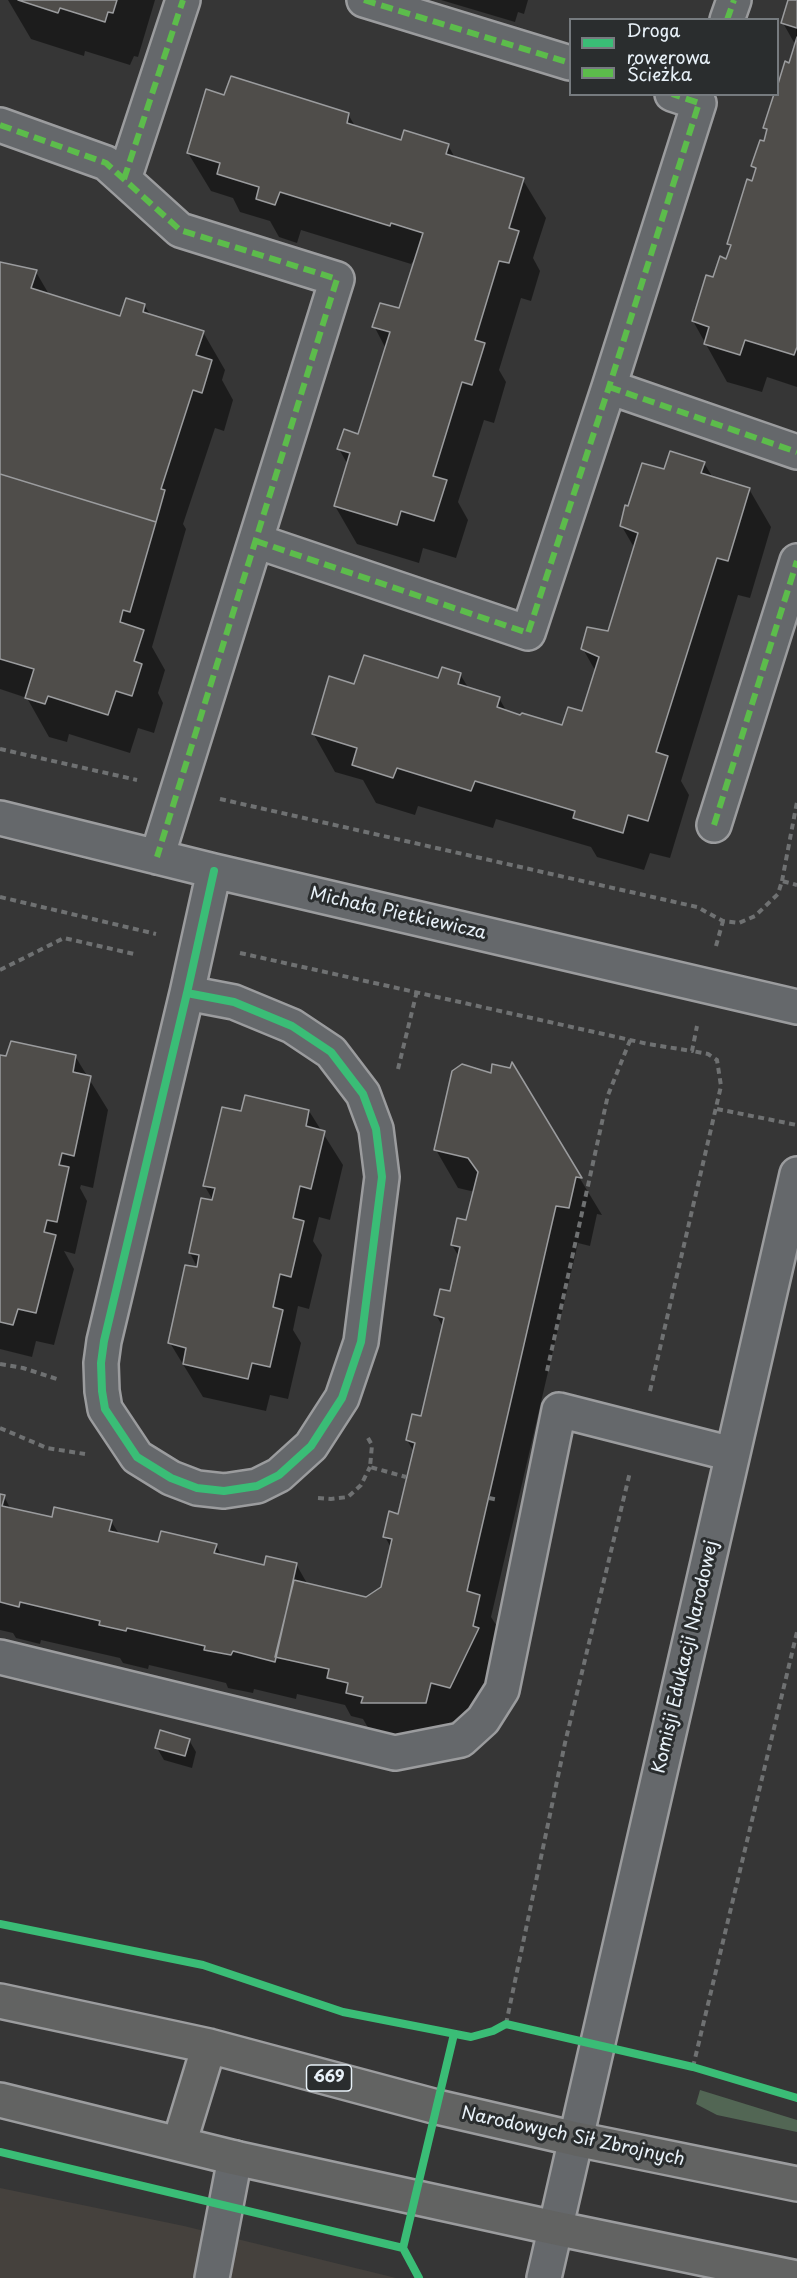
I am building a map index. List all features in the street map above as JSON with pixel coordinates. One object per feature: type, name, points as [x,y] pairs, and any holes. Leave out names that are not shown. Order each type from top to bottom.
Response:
[{"type":"main road","name":"Narodowych Sił Zbrojnych","points":[[0,2001],[209,2046],[436,2107],[576,2139],[797,2184]]},
{"type":"main road","points":[[179,2144],[209,2046]]},
{"type":"main road","points":[[0,2100],[235,2158],[555,2229],[797,2278]]},
{"type":"street","points":[[124,179],[183,0]]},
{"type":"street","points":[[364,0],[569,63]]},
{"type":"street","points":[[728,18],[734,0]]},
{"type":"street","points":[[256,542],[528,633],[609,387],[691,97]]},
{"type":"street","points":[[0,125],[106,162],[180,230],[337,279],[157,857]]},
{"type":"street","points":[[609,387],[797,452]]},
{"type":"street","points":[[714,825],[797,561]]},
{"type":"street","name":"Michała Pietkiewicza","points":[[0,818],[214,872],[797,1007]]},
{"type":"street","points":[[186,993],[234,1002],[292,1026],[331,1052],[363,1094],[376,1129],[382,1177],[373,1266],[361,1342],[342,1398],[311,1446],[279,1475],[257,1486],[224,1491],[197,1488],[171,1478],[137,1457],[105,1409],[101,1363],[104,1341],[214,872]]},
{"type":"street","name":"Komisji Edukacji Narodowej","points":[[544,2278],[797,1174]]},
{"type":"street","points":[[0,1657],[395,1753],[461,1740],[483,1720],[502,1690],[559,1410],[732,1454]]},
{"type":"street","points":[[212,2278],[235,2158]]},
{"type":"path","points":[[0,749],[698,907],[723,921],[739,923],[755,916],[778,894],[797,802]]},
{"type":"path","points":[[782,881],[797,885]]},
{"type":"path","points":[[0,897],[198,944],[708,1054],[717,1060],[721,1086],[717,1109],[797,1125]]},
{"type":"path","points":[[692,1051],[723,921]]},
{"type":"path","points":[[0,970],[64,938],[134,954]]},
{"type":"path","points":[[546,1376],[608,1095],[631,1038]]},
{"type":"path","points":[[0,1364],[23,1368],[69,1383],[105,1409]]},
{"type":"path","points":[[333,1412],[362,1427],[372,1445],[370,1467],[406,1477]]},
{"type":"path","points":[[0,1428],[47,1448],[94,1455],[137,1457]]},
{"type":"path","points":[[693,2067],[797,1632]]},
{"type":"path","points":[[506,2024],[565,1743]]},
{"type":"shaded area","points":[[0,2188],[184,2226],[396,2278],[0,2278]]},
{"type":"green space","points":[[700,2090],[797,2120],[797,2132],[717,2115],[696,2104]]},
{"type":"building","points":[[18,0],[117,0],[113,13],[108,12],[105,22],[60,8],[58,13]]},
{"type":"building","points":[[788,0],[797,0],[797,28],[781,23]]},
{"type":"building","points":[[797,37],[797,347],[794,355],[745,340],[740,355],[704,344],[709,327],[692,321],[706,275],[713,277],[720,256],[726,259],[731,245],[727,244],[747,179],[752,181],[756,168],[751,166],[760,140],[764,141],[767,129],[763,128],[773,96],[779,96],[779,81],[785,61],[789,63]]},
{"type":"building","points":[[231,76],[349,113],[347,123],[401,140],[404,130],[449,144],[446,154],[524,178],[509,228],[519,231],[509,263],[499,261],[475,340],[485,343],[472,385],[462,382],[433,476],[447,480],[434,521],[401,511],[397,525],[334,506],[350,453],[337,449],[344,429],[358,434],[390,332],[372,327],[380,303],[399,308],[423,233],[391,223],[390,226],[280,192],[275,205],[256,199],[259,187],[217,174],[220,163],[187,153],[206,89],[224,95]]},
{"type":"building","points":[[0,262],[37,270],[31,288],[120,316],[126,298],[145,304],[143,312],[204,331],[196,355],[212,360],[202,393],[193,390],[161,489],[165,490],[156,522],[0,474]]},
{"type":"building","points":[[670,451],[705,462],[701,473],[750,488],[728,561],[717,558],[656,752],[668,756],[648,821],[628,815],[623,833],[573,818],[575,811],[475,781],[471,791],[397,768],[393,778],[352,765],[357,748],[312,734],[329,676],[354,684],[364,655],[438,678],[442,667],[461,673],[458,684],[500,697],[497,707],[520,715],[522,713],[562,725],[568,707],[582,711],[599,657],[581,649],[587,627],[608,631],[638,533],[620,526],[625,505],[628,506],[642,463],[664,469]]},
{"type":"building","points":[[0,474],[156,522],[130,612],[123,610],[120,622],[144,630],[134,661],[142,664],[132,696],[116,691],[108,715],[48,696],[45,704],[25,698],[34,669],[0,659]]},
{"type":"building","points":[[11,1041],[76,1055],[73,1072],[91,1076],[74,1156],[62,1153],[59,1165],[69,1167],[57,1222],[47,1220],[44,1232],[56,1235],[36,1313],[18,1309],[13,1325],[0,1322],[0,1055],[6,1056]]},
{"type":"building","points":[[512,1062],[582,1178],[576,1177],[569,1208],[556,1206],[467,1591],[480,1595],[473,1626],[479,1628],[450,1688],[431,1683],[426,1703],[361,1703],[363,1697],[346,1693],[348,1683],[327,1678],[329,1669],[275,1657],[294,1580],[366,1597],[381,1587],[392,1539],[383,1537],[389,1511],[398,1514],[415,1443],[406,1440],[412,1414],[421,1416],[444,1318],[434,1315],[440,1289],[450,1291],[460,1247],[451,1245],[457,1218],[466,1220],[478,1172],[468,1158],[434,1150],[452,1071],[462,1064],[491,1073],[492,1064],[510,1068]]},
{"type":"building","points":[[245,1095],[309,1110],[306,1126],[325,1131],[311,1189],[300,1186],[293,1218],[304,1221],[291,1277],[280,1274],[273,1307],[283,1310],[270,1367],[252,1363],[248,1379],[183,1364],[186,1348],[168,1343],[185,1265],[197,1267],[199,1255],[189,1253],[201,1198],[212,1200],[215,1188],[203,1186],[222,1107],[241,1111]]},
{"type":"building","points":[[0,1494],[5,1495],[2,1506],[52,1517],[54,1507],[112,1520],[109,1531],[158,1542],[161,1531],[217,1544],[214,1553],[264,1565],[266,1556],[297,1563],[275,1662],[233,1651],[231,1655],[204,1650],[205,1646],[127,1628],[126,1631],[99,1625],[100,1621],[20,1602],[19,1607],[0,1602]]},
{"type":"building","points":[[160,1730],[190,1739],[185,1756],[155,1748]]},
{"type":"marked path","points":[[124,179],[183,0]]},
{"type":"marked path","points":[[364,0],[569,63]]},
{"type":"marked path","points":[[728,18],[734,0]]},
{"type":"marked path","points":[[256,541],[528,633],[699,103],[678,96]]},
{"type":"marked path","points":[[0,125],[106,163],[180,230],[337,279],[157,857]]},
{"type":"marked path","points":[[609,387],[797,452]]},
{"type":"marked path","points":[[714,825],[797,561]]},
{"type":"cycle path","points":[[187,993],[104,1341],[101,1363],[102,1391],[105,1409],[137,1457],[171,1478],[197,1488],[224,1491],[257,1486],[279,1475],[311,1446],[342,1398],[361,1342],[382,1177],[376,1129],[363,1094],[331,1052],[292,1026],[234,1002],[187,993],[214,871]]},
{"type":"cycle path","points":[[0,1924],[203,1965],[343,2012],[471,2037],[493,2031],[506,2024],[693,2067],[797,2098]]},
{"type":"cycle path","points":[[419,2278],[403,2248],[454,2034]]},
{"type":"cycle path","points":[[0,2152],[403,2248]]}]
